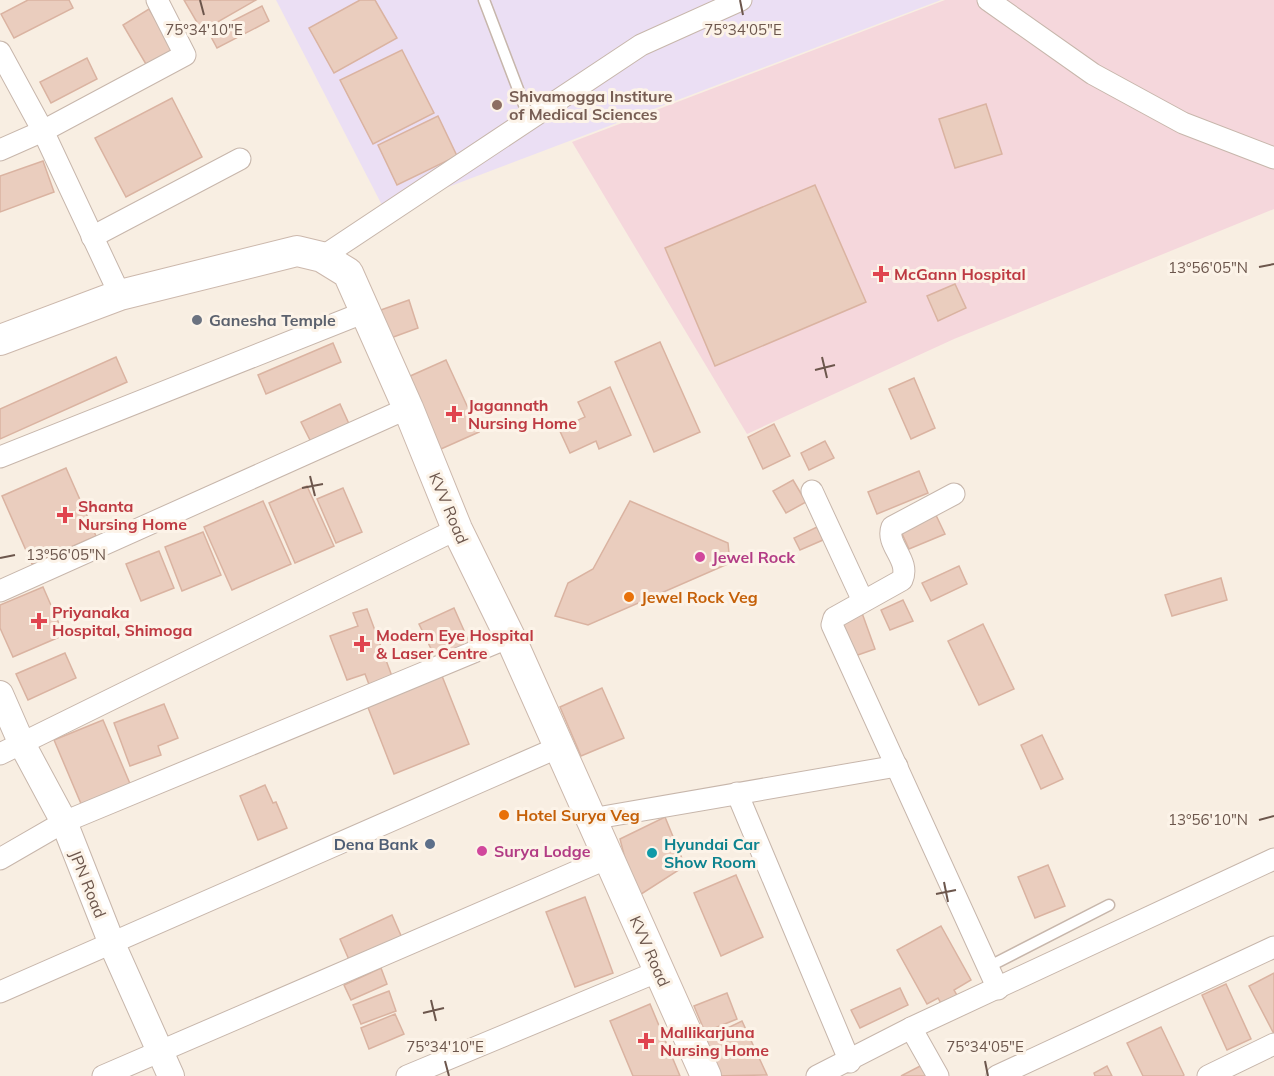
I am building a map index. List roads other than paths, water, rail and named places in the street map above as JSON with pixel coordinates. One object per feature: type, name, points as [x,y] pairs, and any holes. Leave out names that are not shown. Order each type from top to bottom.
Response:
[{"type":"main road","name":"KVV Road","points":[[1,338],[120,295],[297,251],[322,257],[348,273],[408,408],[457,528],[510,638],[706,1076]]},
{"type":"street","points":[[0,150],[43,131],[185,55],[157,0]]},
{"type":"street","points":[[322,257],[641,45],[741,0]]},
{"type":"street","points":[[988,0],[1092,74],[1183,123],[1274,158]]},
{"type":"street","points":[[0,52],[43,131],[120,295]]},
{"type":"street","points":[[92,237],[240,159]]},
{"type":"street","points":[[0,457],[364,312]]},
{"type":"street","points":[[0,591],[408,408]]},
{"type":"street","points":[[812,490],[863,601]]},
{"type":"street","points":[[954,494],[892,527],[890,535],[904,564],[902,580],[834,618],[833,631],[998,989]]},
{"type":"street","points":[[10,748],[457,528]]},
{"type":"street","points":[[0,859],[64,822],[510,638]]},
{"type":"street","name":"JPN Road","points":[[0,694],[10,748],[64,822],[112,944],[171,1076]]},
{"type":"street","points":[[0,992],[559,747]]},
{"type":"street","points":[[591,819],[897,766]]},
{"type":"street","points":[[737,794],[850,1062]]},
{"type":"street","points":[[103,1076],[608,858]]},
{"type":"street","points":[[818,1076],[850,1062],[911,1028],[1274,860]]},
{"type":"street","points":[[997,1076],[1274,947]]},
{"type":"street","points":[[407,1076],[659,971]]},
{"type":"street","points":[[911,1028],[938,1076]]},
{"type":"street","points":[[1208,1076],[1274,1044]]},
{"type":"lane","points":[[484,0],[529,118]]},
{"type":"lane","points":[[988,967],[1109,905]]},
{"type":"place","name":"Shivamogga Institure of Medical Sciences","points":[[497,105]]},
{"type":"place","name":"McGann Hospital","points":[[881,274]]},
{"type":"place","name":"Ganesha Temple","points":[[197,320]]},
{"type":"place","name":"Jagannath Nursing Home","points":[[454,414]]},
{"type":"place","name":"Shanta Nursing Home","points":[[65,515]]},
{"type":"place","name":"Jewel Rock","points":[[700,557]]},
{"type":"place","name":"Jewel Rock Veg","points":[[629,597]]},
{"type":"place","name":"Priyanaka Hospital, Shimoga","points":[[39,621]]},
{"type":"place","name":"Modern Eye Hospital & Laser Centre","points":[[362,644]]},
{"type":"place","name":"Hotel Surya Veg","points":[[504,815]]},
{"type":"place","name":"Dena Bank","points":[[430,844]]},
{"type":"place","name":"Surya Lodge","points":[[482,851]]},
{"type":"place","name":"Hyundai Car Show Room","points":[[652,853]]},
{"type":"place","name":"Mallikarjuna Nursing Home","points":[[646,1041]]}]
